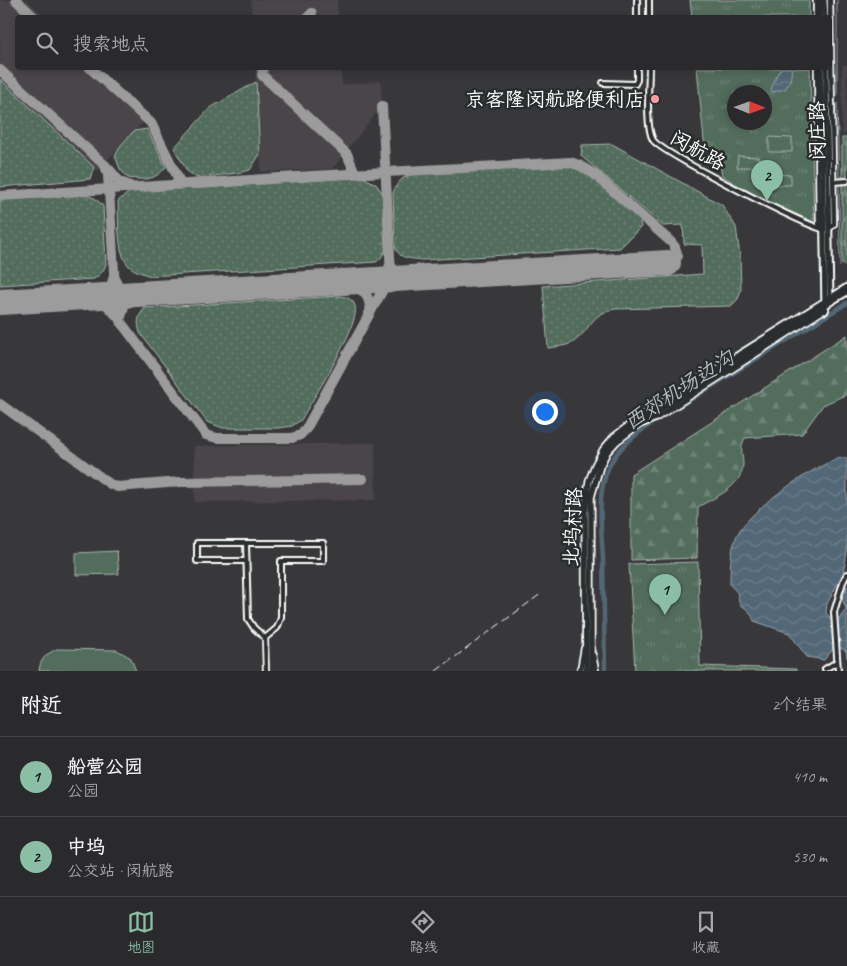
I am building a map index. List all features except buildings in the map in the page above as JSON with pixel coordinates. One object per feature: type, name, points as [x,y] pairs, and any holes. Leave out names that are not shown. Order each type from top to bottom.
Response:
[{"type":"main road","points":[[820,0],[820,15]]},
{"type":"main road","points":[[824,0],[825,15]]},
{"type":"main road","name":"闵庄路","points":[[821,70],[826,229]]},
{"type":"main road","name":"闵庄路","points":[[826,70],[826,304]]},
{"type":"main road","name":"北坞村路","points":[[591,671],[590,511],[594,482],[607,452],[617,441],[636,426],[826,304],[847,288]]},
{"type":"main road","name":"北坞村路","points":[[586,671],[586,497],[595,465],[603,450],[614,436],[644,414],[847,292]]},
{"type":"street","points":[[637,0],[637,15]]},
{"type":"street","points":[[649,0],[649,15]]},
{"type":"street","points":[[816,0],[816,15]]},
{"type":"street","name":"闵庄路","points":[[830,0],[830,15]]},
{"type":"street","points":[[603,83],[635,84],[637,70]]},
{"type":"street","name":"闵航路","points":[[649,70],[649,124],[654,142],[671,154],[804,223],[826,229]]},
{"type":"street","name":"闵庄路","points":[[817,70],[819,224],[826,229],[834,224],[837,182],[832,70]]},
{"type":"street","points":[[837,182],[847,181]]},
{"type":"street","points":[[246,561],[197,561],[197,543],[323,543],[323,560],[281,561],[281,618],[277,628],[265,638]]},
{"type":"street","points":[[246,543],[248,618],[254,628],[265,638],[266,671]]},
{"type":"street","points":[[838,671],[834,612],[847,574]]},
{"type":"street","name":"北坞村路","points":[[580,671],[586,637]]},
{"type":"street","name":"北坞村路","points":[[591,645],[596,671]]},
{"type":"street","points":[[825,669],[837,662]]},
{"type":"shaded area","points":[[0,0],[27,0],[43,15],[15,15],[15,70],[100,70],[149,116],[97,171],[0,79]]},
{"type":"shaded area","points":[[251,0],[337,0],[338,15],[252,15]]},
{"type":"shaded area","points":[[842,65],[847,65],[847,133],[842,134]]},
{"type":"shaded area","points":[[255,70],[341,70],[342,85],[381,81],[382,106],[332,169],[261,172]]},
{"type":"shaded area","points":[[375,443],[376,500],[195,502],[194,446]]},
{"type":"green space","points":[[690,0],[809,0],[809,15],[692,15]]},
{"type":"green space","points":[[697,70],[810,70],[814,222],[762,199],[722,176],[717,149],[705,151]]},
{"type":"green space","points":[[0,79],[94,167],[90,179],[0,187]]},
{"type":"green space","points":[[256,82],[260,154],[250,170],[197,178],[187,171],[174,148],[210,108]]},
{"type":"green space","points":[[147,129],[166,167],[162,172],[153,177],[128,178],[120,169],[115,156],[121,145],[134,131]]},
{"type":"green space","points":[[769,137],[792,138],[792,152],[769,152]]},
{"type":"green space","points":[[842,138],[847,138],[847,267],[842,264]]},
{"type":"green space","points":[[612,144],[722,205],[736,227],[740,256],[741,290],[738,299],[731,306],[615,309],[606,311],[595,319],[572,343],[548,348],[543,286],[703,274],[702,245],[684,244],[683,225],[663,226],[581,156],[582,145]]},
{"type":"green space","points":[[738,156],[758,157],[758,167],[737,167]]},
{"type":"green space","points":[[563,165],[591,175],[640,219],[641,227],[620,248],[422,260],[406,258],[397,251],[395,247],[393,193],[403,178],[413,174]]},
{"type":"green space","points":[[770,174],[791,175],[791,185],[770,185]]},
{"type":"green space","points":[[363,177],[376,184],[383,194],[386,250],[376,262],[150,276],[131,268],[122,253],[119,235],[118,201],[132,190],[204,188]]},
{"type":"green space","points":[[87,195],[96,199],[103,206],[106,264],[100,274],[94,279],[0,285],[0,200]]},
{"type":"green space","points":[[340,296],[349,299],[355,306],[355,316],[351,329],[325,380],[301,420],[292,426],[279,428],[223,428],[207,422],[140,333],[138,326],[140,314],[145,308]]},
{"type":"green space","points":[[847,335],[847,394],[823,405],[802,434],[745,438],[742,448],[743,465],[738,480],[726,491],[698,507],[697,558],[631,560],[631,474]]},
{"type":"green space","points":[[117,551],[119,574],[76,575],[76,553]]},
{"type":"green space","points":[[698,562],[700,666],[796,669],[796,671],[635,671],[629,564]]},
{"type":"green space","points":[[57,649],[117,650],[131,658],[136,671],[39,671],[44,657]]},
{"type":"water","points":[[780,70],[792,70],[790,82],[785,89],[772,92]]},
{"type":"water","points":[[841,458],[847,458],[847,552],[843,573],[827,604],[826,613],[832,620],[839,619],[846,609],[842,598],[847,586],[847,658],[846,651],[839,647],[833,649],[824,660],[807,657],[789,633],[754,621],[749,611],[740,605],[737,592],[730,585],[731,560],[737,535],[755,513],[784,489],[815,469]]},
{"type":"waterway","points":[[837,0],[837,97]]},
{"type":"waterway","points":[[837,103],[839,180]]},
{"type":"waterway","points":[[839,184],[840,266]]},
{"type":"waterway","name":"西郊机场边沟","points":[[678,407],[847,303]]},
{"type":"waterway","name":"西郊机场边沟","points":[[605,671],[600,508],[603,483],[613,459],[622,447],[658,419]]},
{"type":"taxiway","points":[[16,0],[32,15]]},
{"type":"taxiway","points":[[0,70],[109,169],[120,182],[130,186]]},
{"type":"taxiway","points":[[92,70],[151,123],[181,184]]},
{"type":"taxiway","points":[[263,70],[262,75],[347,154],[355,173]]},
{"type":"taxiway","points":[[105,165],[108,175],[116,304],[120,321],[206,435],[217,438],[292,438],[300,435],[306,429],[391,275],[382,106]]},
{"type":"taxiway","points":[[0,196],[570,162],[594,174],[671,242],[678,256],[674,262],[668,263]]},
{"type":"taxiway","points":[[375,280],[387,273],[390,265],[398,274],[407,279]]},
{"type":"taxiway","points":[[96,297],[108,290],[114,276],[122,290],[137,294],[125,303],[121,317]]},
{"type":"taxiway","points":[[347,282],[362,290],[368,298],[369,314]]},
{"type":"taxiway","points":[[86,297],[104,302],[117,316]]},
{"type":"taxiway","points":[[0,404],[110,484],[117,487],[180,482],[363,479]]},
{"type":"runway","points":[[0,302],[668,263]]},
{"type":"railway","points":[[436,671],[542,593]]},
{"type":"place","name":"京客隆闵航路便利店","points":[[655,99]]},
{"type":"place","name":"中坞","points":[[767,201]]},
{"type":"place","name":"船营公园","points":[[665,615]]}]
